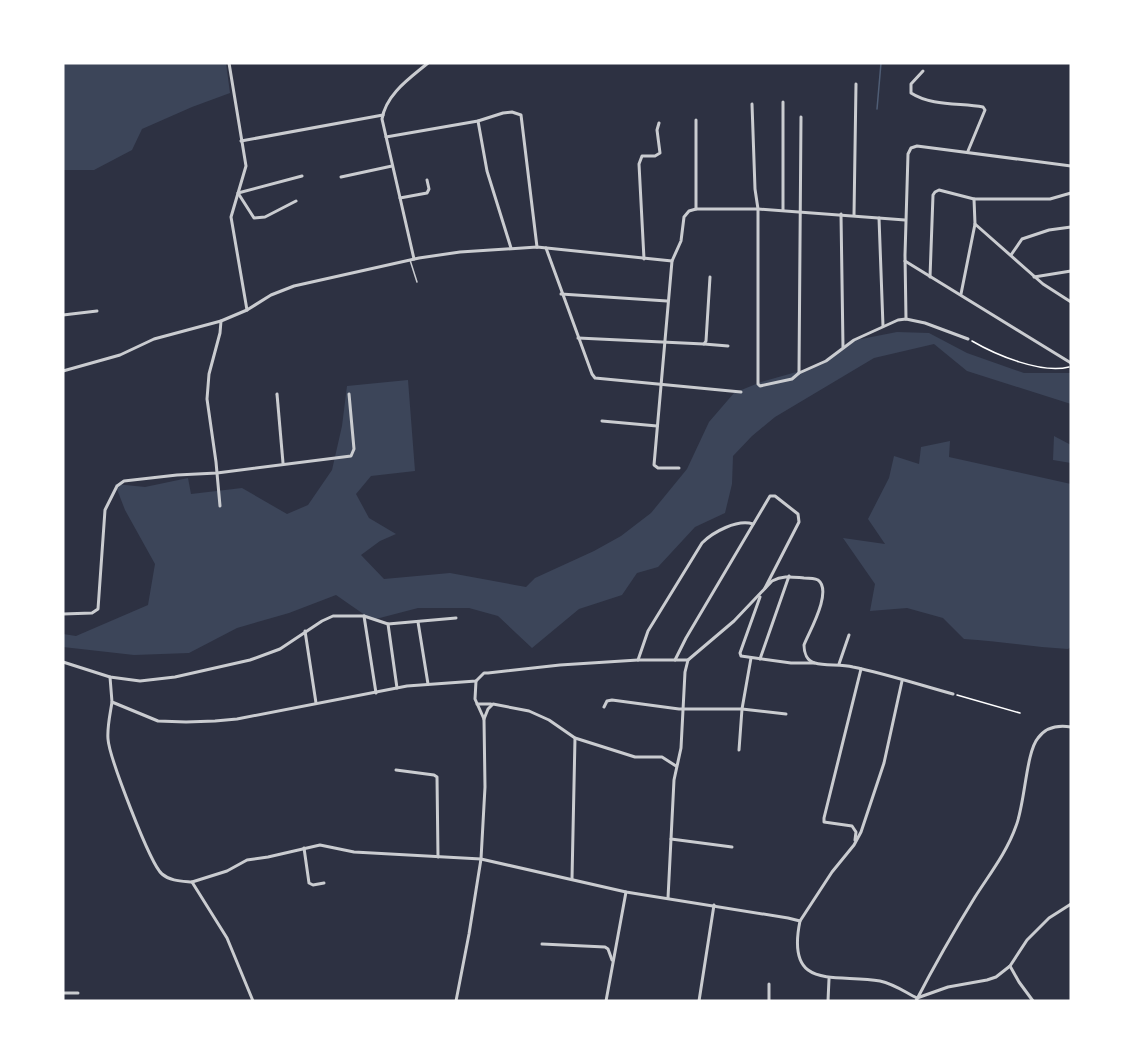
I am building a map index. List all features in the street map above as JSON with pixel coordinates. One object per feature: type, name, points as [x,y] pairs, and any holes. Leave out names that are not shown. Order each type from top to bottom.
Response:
[{"type":"street","points":[[229,63],[246,166],[231,217],[247,310]]},
{"type":"street","points":[[414,259],[392,166],[383,115],[394,93],[428,63]]},
{"type":"street","points":[[923,71],[911,84],[911,93],[928,100],[983,107],[985,110],[968,151]]},
{"type":"street","points":[[854,215],[855,84]]},
{"type":"street","points":[[783,102],[783,210]]},
{"type":"street","points":[[752,104],[755,189],[758,208],[758,384],[762,387],[792,379],[799,373],[821,364],[854,340],[906,319],[925,323],[968,339]]},
{"type":"street","points":[[386,137],[478,121],[513,112],[521,114],[537,247]]},
{"type":"street","points":[[241,141],[383,115]]},
{"type":"street","points":[[799,373],[801,117]]},
{"type":"street","points":[[696,120],[696,209]]},
{"type":"street","points":[[478,121],[487,171],[511,248]]},
{"type":"street","points":[[644,259],[639,159],[642,156],[655,156],[660,153],[657,130],[659,123]]},
{"type":"street","points":[[906,319],[905,220],[908,154],[911,148],[917,146],[968,151],[1071,166]]},
{"type":"street","points":[[341,177],[392,166]]},
{"type":"street","points":[[238,193],[302,176]]},
{"type":"street","points":[[400,198],[427,193],[429,189],[427,180]]},
{"type":"street","points":[[930,277],[933,195],[939,190],[974,199],[1050,199],[1071,193]]},
{"type":"street","points":[[238,193],[254,218],[265,217],[296,201]]},
{"type":"street","points":[[961,294],[975,224],[974,199]]},
{"type":"street","points":[[679,468],[655,466],[672,261],[681,241],[684,217],[689,211],[758,208],[905,220]]},
{"type":"street","points":[[841,214],[843,348]]},
{"type":"street","points":[[879,218],[884,326]]},
{"type":"street","points":[[975,224],[1034,277],[1071,302]]},
{"type":"street","points":[[1011,255],[1022,238],[1048,230],[1071,227]]},
{"type":"street","points":[[63,372],[120,355],[154,339],[221,321],[247,310],[271,295],[294,286],[414,259],[460,252],[537,247],[672,261]]},
{"type":"street","points":[[546,249],[592,374],[600,379],[741,392]]},
{"type":"street","points":[[904,261],[961,294],[1071,365]]},
{"type":"street","points":[[1034,277],[1071,271]]},
{"type":"street","points":[[705,343],[710,277]]},
{"type":"street","points":[[561,294],[667,301]]},
{"type":"street","points":[[63,315],[97,310]]},
{"type":"street","points":[[220,506],[207,399],[209,374],[221,321]]},
{"type":"street","points":[[578,338],[728,346]]},
{"type":"street","points":[[277,394],[284,463]]},
{"type":"street","points":[[63,614],[92,613],[98,609],[105,510],[117,486],[124,481],[351,456],[354,449],[349,394]]},
{"type":"street","points":[[602,421],[657,426]]},
{"type":"street","points":[[675,660],[770,496],[775,496],[798,513],[799,522],[762,594],[748,627],[741,656],[839,664],[953,694]]},
{"type":"street","points":[[638,660],[648,632],[702,543],[709,536],[740,522],[753,524]]},
{"type":"street","points":[[760,659],[789,576]]},
{"type":"street","points":[[112,702],[158,721],[237,719],[397,688],[476,681],[484,673],[638,660],[688,660],[734,621],[772,581],[789,576],[814,579],[819,581],[822,587],[822,602],[804,645],[804,652],[815,663]]},
{"type":"street","points":[[63,662],[110,677],[140,681],[175,677],[250,660],[280,649],[305,631],[333,616],[364,616],[388,624],[456,618]]},
{"type":"street","points":[[364,616],[376,693]]},
{"type":"street","points":[[418,622],[428,684]]},
{"type":"street","points":[[388,624],[397,688]]},
{"type":"street","points":[[305,631],[316,703]]},
{"type":"street","points":[[839,664],[849,635]]},
{"type":"street","points":[[739,750],[742,709],[751,658]]},
{"type":"street","points":[[668,898],[676,766],[681,748],[682,708],[688,660]]},
{"type":"street","points":[[854,845],[855,828],[828,824],[824,822],[824,818],[861,669]]},
{"type":"street","points":[[110,677],[112,702],[108,742],[133,814],[152,858],[159,872],[167,878],[192,882],[227,872],[247,860],[328,845],[354,852],[481,859],[626,892],[800,921]]},
{"type":"street","points":[[902,680],[884,763],[867,818],[854,845],[832,872],[800,921],[798,940],[801,960],[806,968],[815,975],[888,983],[917,1000]]},
{"type":"street","points":[[476,681],[476,704],[484,719]]},
{"type":"street","points":[[604,707],[607,701],[612,700],[682,708],[742,709],[786,714]]},
{"type":"street","points":[[476,704],[493,704],[529,711],[549,720],[575,738],[635,757],[662,757],[676,766]]},
{"type":"street","points":[[456,1001],[481,859],[485,786],[484,719],[493,704]]},
{"type":"street","points":[[917,1000],[964,915],[1008,844],[1022,810],[1032,751],[1038,738],[1053,727],[1071,727]]},
{"type":"street","points":[[572,879],[575,738]]},
{"type":"street","points":[[396,770],[437,777],[438,857]]},
{"type":"street","points":[[671,839],[732,847]]},
{"type":"street","points":[[304,848],[309,883],[313,885],[324,883]]},
{"type":"street","points":[[192,882],[226,938],[253,1001]]},
{"type":"street","points":[[606,1001],[626,892]]},
{"type":"street","points":[[917,1000],[948,987],[996,977],[1010,966],[1027,940],[1049,918],[1071,904]]},
{"type":"street","points":[[699,1001],[714,905]]},
{"type":"street","points":[[542,944],[605,947],[613,962]]},
{"type":"street","points":[[1010,966],[1033,1001]]},
{"type":"street","points":[[828,1001],[829,978]]},
{"type":"street","points":[[769,984],[769,1001]]},
{"type":"street","points":[[63,993],[78,993]]},
{"type":"lane","points":[[409,260],[417,282]]},
{"type":"path","points":[[968,339],[989,351],[1037,367],[1058,370],[1071,365]]},
{"type":"path","points":[[953,694],[1020,713]]},
{"type":"shaded area","points":[[63,63],[226,63],[230,93],[142,129],[132,150],[94,170],[63,170]]},
{"type":"shaded area","points":[[897,332],[929,333],[967,353],[1024,373],[1071,373],[1071,404],[967,371],[934,344],[874,358],[775,417],[752,436],[733,456],[732,484],[725,513],[695,527],[658,567],[637,573],[622,595],[579,609],[532,648],[498,616],[469,608],[418,608],[372,620],[336,595],[289,613],[237,628],[189,653],[134,655],[63,647],[63,634],[76,636],[148,605],[155,564],[125,510],[115,484],[145,487],[188,478],[191,494],[242,488],[287,514],[308,505],[332,470],[342,426],[347,386],[408,380],[415,471],[371,476],[356,494],[369,518],[396,534],[380,541],[361,555],[384,579],[450,573],[526,587],[535,578],[621,536],[651,513],[687,469],[709,422],[734,393],[761,382],[821,365],[856,340]]},
{"type":"shaded area","points":[[1054,436],[1071,445],[1071,463],[1053,460]]},
{"type":"shaded area","points":[[950,441],[949,457],[1071,484],[1071,647],[1068,649],[964,639],[943,618],[907,608],[870,611],[875,584],[843,538],[885,544],[868,519],[889,478],[894,456],[919,464],[921,447]]},
{"type":"waterway","points":[[877,109],[881,63]]}]
